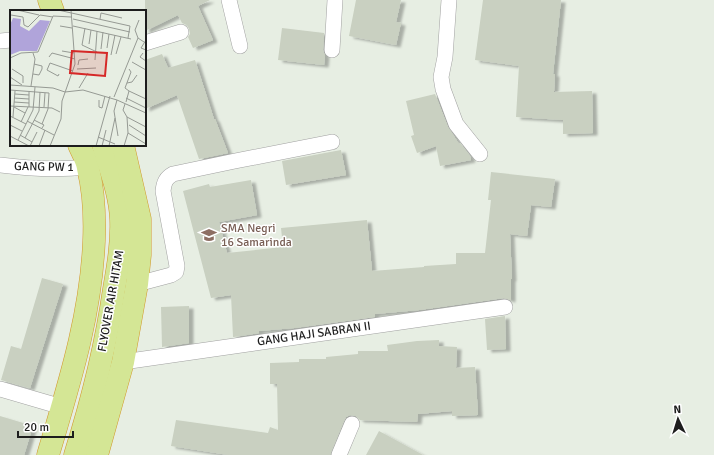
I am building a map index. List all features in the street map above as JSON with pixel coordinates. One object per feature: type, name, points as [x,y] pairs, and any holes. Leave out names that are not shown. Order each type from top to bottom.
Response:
[{"type":"highway","points":[[49,0],[53,10]]},
{"type":"highway","points":[[48,455],[72,374],[86,316],[93,262],[95,210],[88,167],[79,146]]},
{"type":"highway","name":"FLYOVER AIR HITAM","points":[[75,455],[88,415],[103,348],[111,311],[120,249],[121,218],[115,188],[103,146]]},
{"type":"highway","points":[[97,455],[123,362],[137,284],[140,255],[140,219],[123,146]]},
{"type":"street","points":[[229,0],[240,46]]},
{"type":"street","points":[[332,50],[335,0]]},
{"type":"street","points":[[449,0],[445,57],[441,77],[443,89],[456,124],[480,154]]},
{"type":"street","points":[[146,43],[181,32]]},
{"type":"street","points":[[0,41],[10,40]]},
{"type":"street","points":[[137,284],[171,275],[176,272],[177,266],[163,190],[164,182],[168,177],[174,174],[332,142]]},
{"type":"street","name":"GANG PW 1","points":[[0,165],[52,170],[88,167]]},
{"type":"street","name":"GANG HAJI SABRAN II","points":[[123,362],[505,307]]},
{"type":"street","points":[[0,389],[62,407]]},
{"type":"street","points":[[339,455],[352,424]]},
{"type":"building","points":[[145,0],[210,0],[198,6],[213,40],[193,48],[188,37],[190,34],[189,29],[187,25],[182,23],[178,15],[146,31]]},
{"type":"building","points":[[356,0],[401,0],[396,22],[401,23],[396,45],[349,36]]},
{"type":"building","points":[[483,0],[561,0],[553,74],[555,74],[554,92],[592,91],[593,133],[563,134],[563,120],[516,117],[519,66],[475,60]]},
{"type":"building","points":[[282,28],[324,33],[324,65],[278,60]]},
{"type":"building","points":[[162,54],[168,68],[195,60],[214,119],[228,153],[199,159],[177,95],[146,109],[146,60]]},
{"type":"building","points":[[435,94],[448,127],[459,144],[460,143],[470,156],[471,160],[440,166],[436,146],[417,153],[411,136],[414,135],[406,101]]},
{"type":"building","points":[[341,150],[346,175],[286,185],[282,161]]},
{"type":"building","points":[[491,172],[555,179],[551,207],[531,205],[527,236],[510,234],[512,279],[511,300],[504,298],[419,310],[375,314],[375,317],[294,328],[259,331],[259,333],[234,337],[231,295],[211,298],[183,191],[209,184],[210,187],[251,180],[257,215],[219,222],[227,253],[283,247],[281,228],[367,220],[372,271],[456,264],[456,253],[485,253],[491,200],[488,200]]},
{"type":"building","points":[[42,278],[63,284],[30,388],[1,380],[11,346],[21,349]]},
{"type":"building","points":[[189,306],[189,343],[162,347],[161,307]]},
{"type":"building","points":[[505,316],[506,349],[487,350],[485,319]]},
{"type":"building","points":[[439,340],[439,346],[457,347],[456,368],[475,367],[478,415],[452,416],[452,411],[418,414],[417,422],[360,420],[356,416],[350,415],[346,417],[344,421],[330,455],[229,455],[171,446],[176,420],[268,433],[270,427],[278,430],[277,384],[270,384],[270,363],[299,362],[299,359],[326,359],[326,357],[358,354],[358,351],[388,351],[387,345]]},
{"type":"building","points":[[0,416],[33,426],[24,455],[0,455]]},
{"type":"building","points":[[379,431],[423,455],[366,455]]},
{"type":"place","name":"SMA Negri 16 Samarinda","points":[[209,235]]}]
